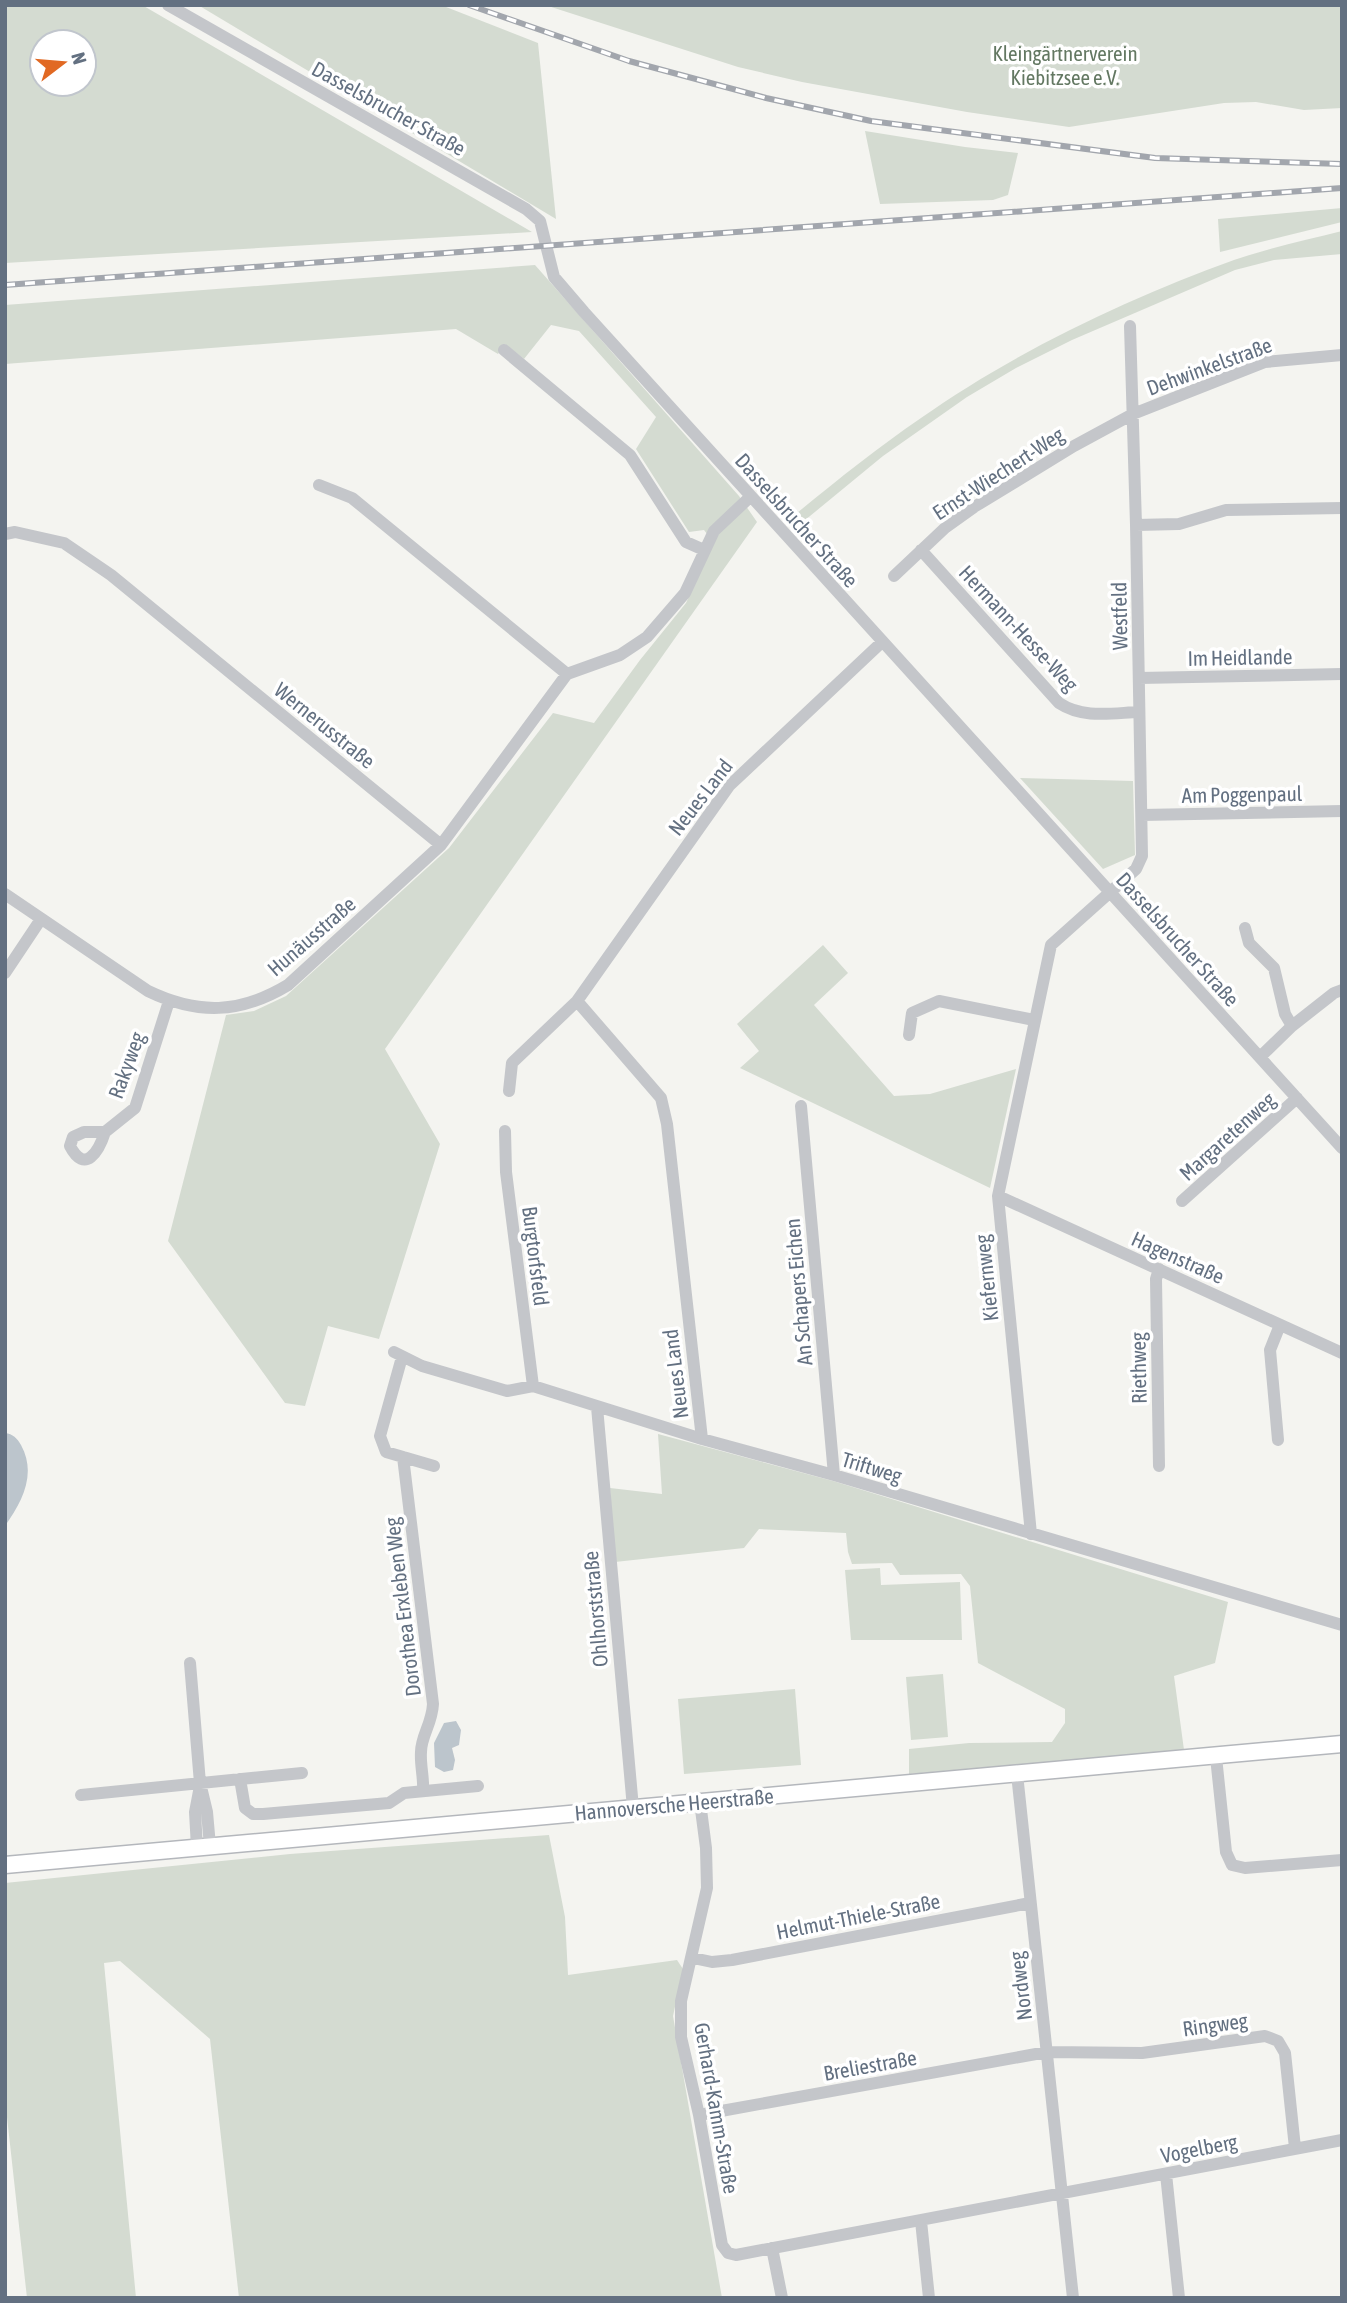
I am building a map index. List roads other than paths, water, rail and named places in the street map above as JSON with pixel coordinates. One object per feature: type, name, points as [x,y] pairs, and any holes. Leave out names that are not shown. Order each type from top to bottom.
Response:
[{"type":"main road","name":"Hannoversche Heerstraße","points":[[5,1865],[1342,1744]]},
{"type":"street","name":"Dasselsbrucher Straße","points":[[168,5],[526,209],[540,221],[554,277],[750,497],[1342,1148]]},
{"type":"street","name":"Westfeld","points":[[1110,893],[1136,869],[1142,856],[1130,326]]},
{"type":"street","points":[[504,350],[630,455],[686,542],[704,550]]},
{"type":"street","name":"Dehwinkelstraße","points":[[1133,414],[1265,362],[1342,355]]},
{"type":"street","name":"Ernst-Wiechert-Weg","points":[[894,576],[946,527],[974,507],[1074,446],[1133,414]]},
{"type":"street","points":[[319,485],[352,498],[567,674]]},
{"type":"street","points":[[442,845],[567,674],[620,655],[642,642],[685,593],[714,531],[750,497]]},
{"type":"street","points":[[1136,525],[1179,524],[1226,510],[1342,508]]},
{"type":"street","name":"Wernerusstraße","points":[[5,534],[15,532],[64,543],[111,575],[442,845]]},
{"type":"street","name":"Hermann-Hesse-Weg","points":[[921,550],[1059,704],[1070,711],[1083,714],[1139,712]]},
{"type":"street","name":"Neues Land","points":[[509,1091],[512,1063],[577,1001],[729,786],[882,642]]},
{"type":"street","name":"Im Heidlande","points":[[1139,678],[1342,674]]},
{"type":"street","name":"Am Poggenpaul","points":[[1142,815],[1342,811]]},
{"type":"street","name":"Hunäusstraße","points":[[5,894],[148,990],[169,1001],[201,1009],[235,1007],[267,998],[288,985],[442,845]]},
{"type":"street","name":"Kiefernweg","points":[[1031,1534],[998,1196],[1051,945],[1110,893]]},
{"type":"street","points":[[5,973],[41,919]]},
{"type":"street","points":[[1245,928],[1249,943],[1274,968],[1285,1014],[1292,1026]]},
{"type":"street","points":[[1260,1057],[1292,1026],[1334,993],[1342,990]]},
{"type":"street","name":"Rakyweg","points":[[105,1132],[135,1108],[169,1001]]},
{"type":"street","name":"Neues Land","points":[[577,1001],[661,1098],[667,1124],[702,1439]]},
{"type":"street","points":[[909,1035],[912,1013],[939,1001],[1034,1020]]},
{"type":"street","name":"Margaretenweg","points":[[1182,1202],[1297,1098]]},
{"type":"street","name":"An Schapers Eichen","points":[[801,1106],[834,1475]]},
{"type":"street","name":"Burgtorfsfeld","points":[[505,1131],[506,1172],[533,1386]]},
{"type":"street","name":"Hagenstraße","points":[[998,1196],[1341,1351]]},
{"type":"street","name":"Riethweg","points":[[1158,1269],[1159,1466]]},
{"type":"street","points":[[1278,1440],[1270,1350],[1280,1325]]},
{"type":"street","name":"Triftweg","points":[[403,1457],[386,1452],[380,1436],[398,1354],[422,1366],[507,1391],[533,1386],[702,1439],[834,1475],[1342,1625]]},
{"type":"street","name":"Ohlhorststraße","points":[[597,1407],[633,1808]]},
{"type":"street","points":[[403,1457],[434,1466]]},
{"type":"street","name":"Dorothea Erxleben Weg","points":[[403,1457],[433,1704],[433,1719],[421,1752],[423,1791]]},
{"type":"street","points":[[190,1662],[200,1783],[207,1812],[204,1847]]},
{"type":"street","points":[[1216,1757],[1226,1852],[1233,1865],[1245,1868],[1342,1860]]},
{"type":"street","points":[[81,1795],[302,1773]]},
{"type":"street","name":"Nordweg","points":[[1017,1774],[1063,2193]]},
{"type":"street","points":[[240,1779],[246,1808],[253,1814],[389,1803],[404,1793],[478,1786]]},
{"type":"street","name":"Gerhard-Kamm-Straße","points":[[700,1802],[706,1848],[707,1888],[681,2001],[681,2037],[699,2115],[722,2245],[728,2253]]},
{"type":"street","name":"Helmut-Thiele-Straße","points":[[693,1958],[712,1962],[732,1960],[1030,1903]]},
{"type":"street","name":"Ringweg","points":[[1047,2052],[1142,2053],[1265,2036],[1278,2041],[1284,2053],[1295,2148]]},
{"type":"street","name":"Breliestraße","points":[[699,2115],[1047,2052]]},
{"type":"street","name":"Vogelberg","points":[[728,2253],[736,2255],[921,2221],[1342,2140]]},
{"type":"street","points":[[1166,2174],[1179,2298]]},
{"type":"street","points":[[1063,2193],[1073,2298]]},
{"type":"street","points":[[921,2221],[929,2298]]},
{"type":"street","points":[[772,2248],[782,2298]]},
{"type":"railway","points":[[469,5],[629,61],[766,98],[871,121],[1155,158],[1342,164]]},
{"type":"railway","points":[[5,285],[1342,188]]},
{"type":"park label","name":"Kleingärtnerverein Kiebitzsee e.V.","points":[[1065,65]]}]
